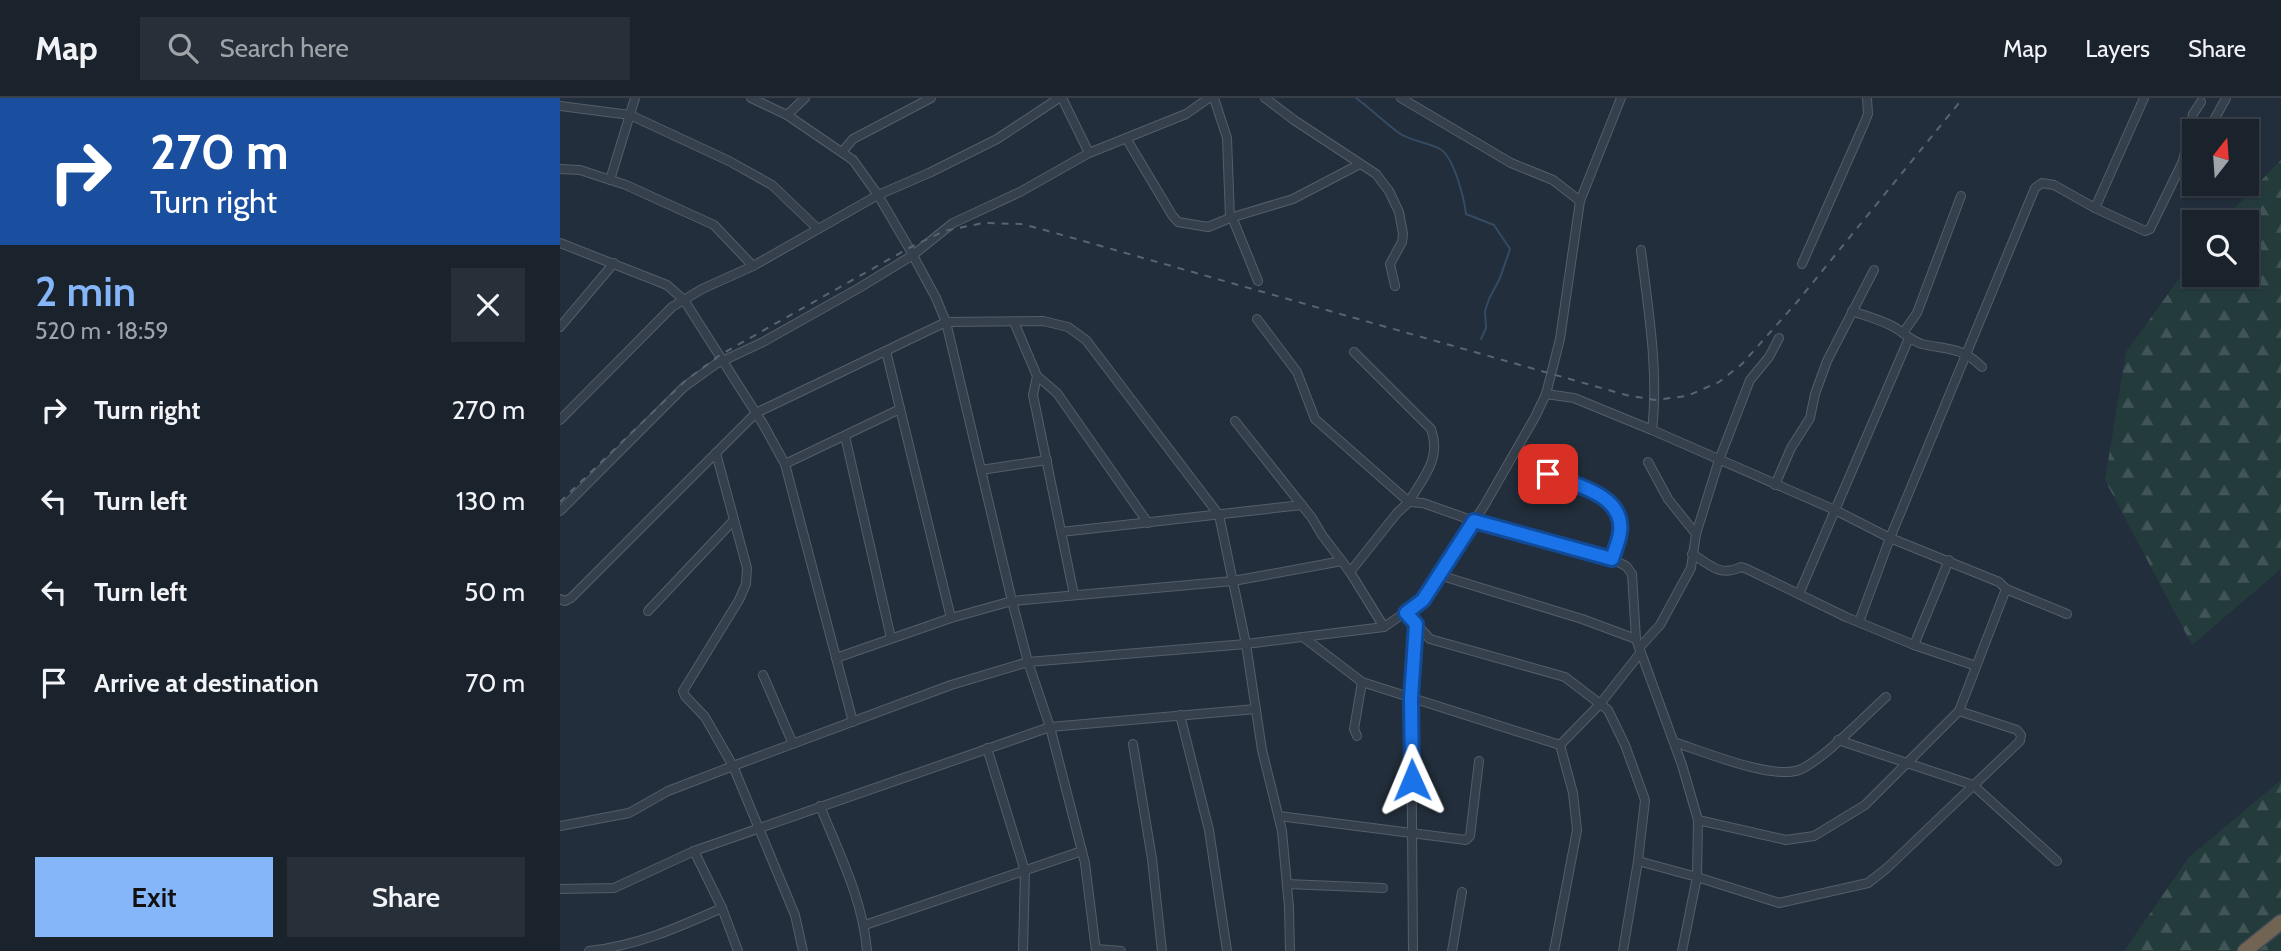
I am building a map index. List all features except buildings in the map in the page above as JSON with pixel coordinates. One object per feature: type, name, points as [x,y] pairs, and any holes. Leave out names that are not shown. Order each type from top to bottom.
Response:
[{"type":"highway","points":[[2245,951],[2281,922]]},
{"type":"street","points":[[610,180],[635,98]]},
{"type":"street","points":[[751,98],[787,115],[853,160],[878,195],[936,298],[946,322],[1028,662],[1050,727],[1082,851],[1096,950],[1121,951]]},
{"type":"street","points":[[787,115],[805,98]]},
{"type":"street","points":[[842,152],[853,139],[931,98]]},
{"type":"street","points":[[560,420],[672,307],[753,266],[878,195],[997,139],[1061,98],[1089,153]]},
{"type":"street","points":[[560,511],[684,387],[722,361],[763,342],[913,255],[953,223],[1020,192],[1089,153],[1186,114],[1212,98],[1227,138],[1231,217],[1258,281]]},
{"type":"street","points":[[1265,98],[1376,174],[1389,191],[1399,212],[1403,234],[1402,242],[1390,264],[1395,286]]},
{"type":"street","points":[[1401,98],[1511,163],[1553,180],[1580,201]]},
{"type":"street","points":[[560,826],[629,813],[668,791],[733,766],[951,685],[1028,662],[1246,644],[1384,627],[1406,613],[1423,600],[1474,521],[1546,394],[1560,339],[1580,201],[1621,98]]},
{"type":"street","points":[[1802,264],[1868,114],[1867,98],[1860,98]]},
{"type":"street","points":[[2095,208],[2144,98]]},
{"type":"street","points":[[2215,119],[2227,98]]},
{"type":"street","points":[[2192,119],[2201,102]]},
{"type":"street","points":[[560,106],[630,115],[729,160],[772,185],[818,229]]},
{"type":"street","points":[[1126,138],[1178,222],[1208,227],[1231,217],[1293,199],[1360,164]]},
{"type":"street","points":[[1859,622],[1890,538],[2035,188],[2042,183],[2054,186],[2145,231],[2150,229],[2182,163]]},
{"type":"street","points":[[560,169],[580,170],[610,180],[714,225],[753,266]]},
{"type":"street","points":[[1799,594],[1917,313],[1961,196]]},
{"type":"street","points":[[560,243],[667,285],[684,300],[756,413],[785,464],[853,722]]},
{"type":"street","points":[[1641,250],[1651,327],[1656,400],[1652,430]]},
{"type":"street","points":[[560,327],[614,263]]},
{"type":"street","points":[[1775,485],[1791,448],[1810,418],[1826,361],[1874,270]]},
{"type":"street","points":[[1852,311],[1892,326],[1922,344],[1944,346],[1967,354],[1982,367]]},
{"type":"street","points":[[1257,320],[1297,372],[1315,419],[1409,502],[1423,503],[1474,521],[1612,559],[1626,566],[1632,574],[1639,646],[1699,820],[1697,877],[1682,951]]},
{"type":"street","points":[[560,599],[565,601],[571,598],[756,413],[946,322],[1043,321],[1068,327],[1086,340],[1219,515],[1246,644],[1262,750],[1282,831],[1290,951]]},
{"type":"street","points":[[1014,322],[1037,376],[1057,393],[1147,523]]},
{"type":"street","points":[[1560,745],[1600,704],[1639,646],[1660,625],[1691,568],[1696,534],[1719,460],[1750,380],[1769,357],[1779,338]]},
{"type":"street","points":[[886,351],[951,618]]},
{"type":"street","points":[[1350,572],[1409,502],[1434,460],[1436,443],[1431,429],[1354,352]]},
{"type":"street","points":[[1037,376],[1033,395],[1074,595]]},
{"type":"street","points":[[1546,394],[1574,398],[1652,430],[1835,510],[1890,538],[1949,560],[1999,582],[2006,589],[2067,614]]},
{"type":"street","points":[[785,464],[900,409]]},
{"type":"street","points":[[1235,421],[1302,505],[1350,572],[1384,627]]},
{"type":"street","points":[[845,436],[891,638]]},
{"type":"street","points":[[716,453],[747,568],[746,584],[683,691],[705,717],[733,766],[795,915],[803,951]]},
{"type":"street","points":[[981,470],[1046,460]]},
{"type":"street","points":[[1648,462],[1668,499],[1696,534]]},
{"type":"street","points":[[1548,474],[1604,498],[1614,506],[1620,516],[1620,532],[1612,559]]},
{"type":"street","points":[[1062,533],[1302,505]]},
{"type":"street","points":[[648,611],[734,520]]},
{"type":"street","points":[[1692,554],[1719,571],[1732,572],[1741,567],[1859,622],[1914,645],[1976,666]]},
{"type":"street","points":[[1914,645],[1949,560]]},
{"type":"street","points":[[836,658],[951,618],[1012,601],[1233,581],[1342,561]]},
{"type":"street","points":[[1439,575],[1582,619],[1639,646]]},
{"type":"street","points":[[1699,820],[1786,840],[1814,836],[1864,804],[1959,711],[2006,589]]},
{"type":"street","points":[[1406,613],[1430,639],[1564,677],[1608,710],[1625,745],[1645,800],[1623,951]]},
{"type":"street","points":[[1413,951],[1411,698],[1416,624]]},
{"type":"street","points":[[1303,637],[1362,682],[1560,745]]},
{"type":"street","points":[[763,675],[793,744]]},
{"type":"street","points":[[1357,736],[1354,729],[1362,682]]},
{"type":"street","points":[[1674,742],[1764,770],[1799,770],[1886,697]]},
{"type":"street","points":[[560,889],[614,888],[631,883],[694,851],[1050,727],[1256,709]]},
{"type":"street","points":[[1638,861],[1779,903],[1868,883],[2020,741],[2021,735],[2017,730],[1959,711]]},
{"type":"street","points":[[1180,715],[1209,830],[1227,951]]},
{"type":"street","points":[[1838,740],[1973,785],[2057,861]]},
{"type":"street","points":[[1133,744],[1152,859],[1162,951]]},
{"type":"street","points":[[1554,951],[1577,830],[1573,793],[1560,745]]},
{"type":"street","points":[[987,748],[1025,871],[1023,951]]},
{"type":"street","points":[[1279,816],[1466,841],[1470,836],[1479,761]]},
{"type":"street","points":[[820,806],[853,887],[865,925],[867,951]]},
{"type":"street","points":[[694,851],[722,908],[738,951]]},
{"type":"street","points":[[865,925],[1082,851]]},
{"type":"street","points":[[1287,884],[1383,888]]},
{"type":"street","points":[[1452,951],[1462,892]]},
{"type":"street","points":[[589,951],[619,948],[645,940],[722,908]]},
{"type":"street","points":[[644,951],[645,940]]},
{"type":"green space","points":[[2281,160],[2281,569],[2192,645],[2105,480],[2126,352],[2182,275],[2182,287],[2259,287],[2259,210],[2233,210],[2246,196],[2259,196],[2259,183]]},
{"type":"green space","points":[[2281,780],[2281,951],[2124,951],[2189,857]]},
{"type":"waterway","points":[[1356,98],[1399,133],[1445,153],[1457,178],[1466,214],[1494,225],[1510,249],[1485,311],[1486,328],[1481,339]]},
{"type":"railway","points":[[560,502],[685,381],[720,355],[909,248],[944,231],[983,223],[1021,224],[1041,229],[1626,395],[1655,400],[1687,396],[1719,382],[1742,364],[1797,302],[1963,98]]},
{"type":"route","points":[[1412,780],[1411,698],[1416,624],[1406,613],[1423,600],[1474,521],[1612,559],[1620,532],[1620,516],[1614,506],[1604,498],[1548,474]]}]
